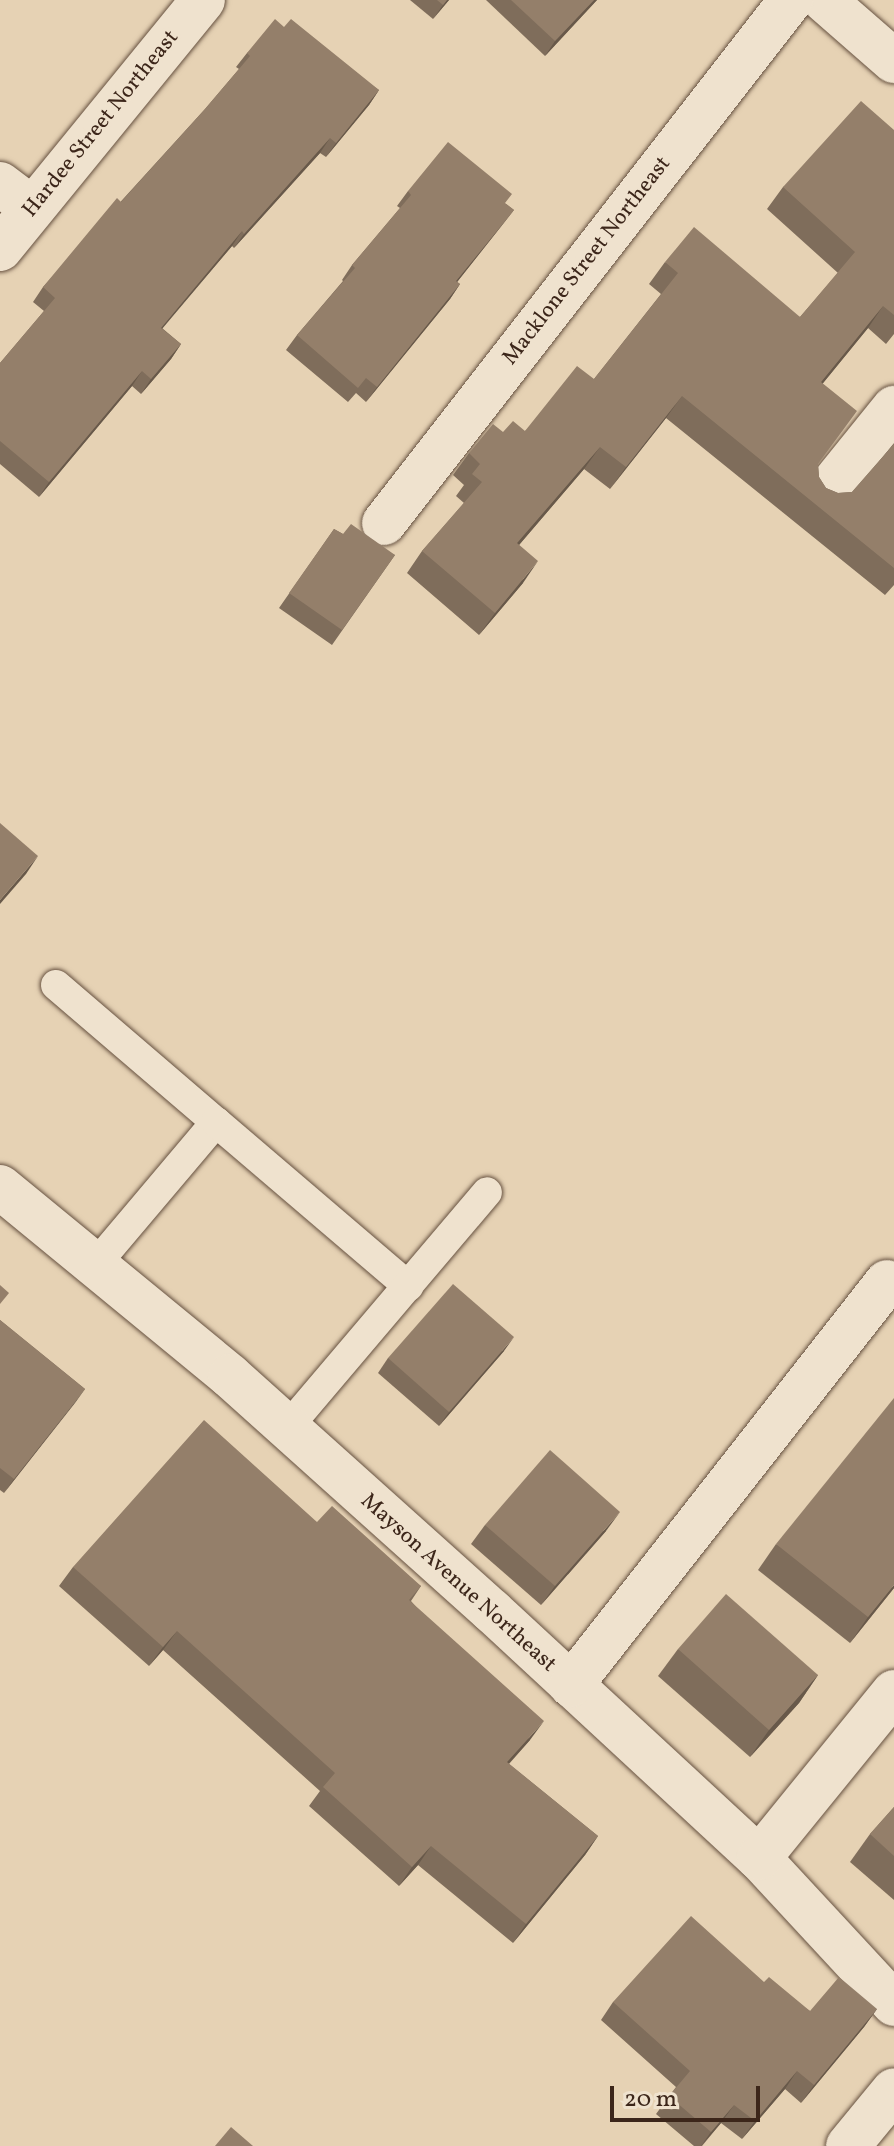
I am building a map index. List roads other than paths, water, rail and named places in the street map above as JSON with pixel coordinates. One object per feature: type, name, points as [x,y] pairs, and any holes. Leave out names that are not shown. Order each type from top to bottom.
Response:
[{"type":"street","name":"Hardee Street Northeast","points":[[0,249],[16,195],[203,0]]},
{"type":"street","name":"Macklone Street Northeast","points":[[384,523],[791,0]]},
{"type":"street","points":[[824,0],[894,61]]},
{"type":"street","points":[[827,491],[894,408]]},
{"type":"street","name":"Mayson Avenue Northeast","points":[[0,1187],[230,1376],[571,1685],[759,1858],[894,2004]]},
{"type":"street","points":[[571,1685],[887,1282]]},
{"type":"street","points":[[759,1858],[894,1692]]},
{"type":"street","points":[[848,2146],[894,2090]]},
{"type":"lane","points":[[56,985],[408,1286]]},
{"type":"lane","points":[[95,1265],[216,1122]]},
{"type":"lane","points":[[287,1428],[487,1192]]}]
